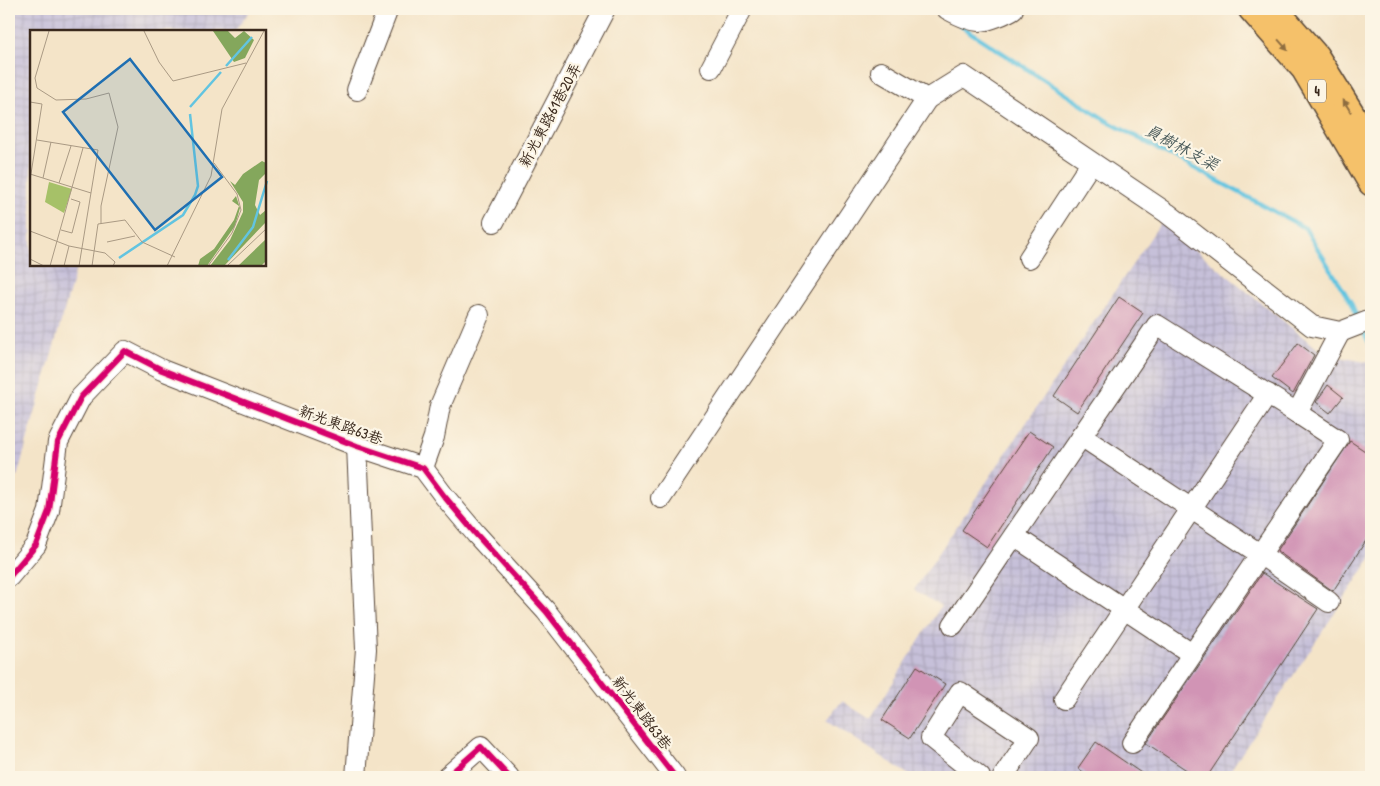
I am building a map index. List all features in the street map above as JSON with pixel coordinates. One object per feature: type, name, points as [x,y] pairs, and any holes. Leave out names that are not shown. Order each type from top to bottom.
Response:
[{"type":"main road","name":"4","points":[[1251,9],[1304,69],[1371,183]]},
{"type":"main road","name":"4","points":[[1275,9],[1316,56],[1371,147]]},
{"type":"street","points":[[357,90],[388,9]]},
{"type":"street","name":"新光東路61巷20弄","points":[[494,222],[605,9]]},
{"type":"street","points":[[711,68],[742,9]]},
{"type":"street","points":[[947,9],[956,15],[980,21],[1014,9]]},
{"type":"street","points":[[881,72],[927,99]]},
{"type":"street","points":[[661,498],[927,99],[964,76],[1167,213],[1312,326],[1340,332],[1371,320]]},
{"type":"street","points":[[1029,258],[1092,163]]},
{"type":"street","points":[[423,468],[434,437],[440,406],[479,315]]},
{"type":"street","points":[[953,625],[1157,324],[1268,394],[1338,440],[1132,742]]},
{"type":"street","points":[[1297,413],[1340,332]]},
{"type":"street","name":"新光東路63巷","points":[[9,577],[36,545],[50,511],[58,442],[77,404],[81,397],[126,351],[162,370],[358,446],[423,468],[463,519],[546,611],[675,777]]},
{"type":"street","points":[[1064,699],[1268,394]]},
{"type":"street","points":[[1081,436],[1260,554],[1329,602]]},
{"type":"street","points":[[356,777],[366,649],[358,446]]},
{"type":"street","points":[[1014,536],[1192,654]]},
{"type":"street","points":[[980,777],[930,738],[960,692],[1029,738],[1003,777]]},
{"type":"street","points":[[447,777],[481,747],[509,777]]},
{"type":"shaded area","points":[[9,9],[251,9],[236,30],[30,30],[30,266],[77,266],[17,477],[9,476]]},
{"type":"shaded area","points":[[1161,222],[1318,349],[1329,355],[1371,363],[1371,558],[1226,777],[912,777],[827,720],[842,701],[870,719],[941,606],[914,590]]},
{"type":"building","points":[[1119,297],[1143,313],[1077,412],[1054,396]]},
{"type":"building","points":[[1298,343],[1314,355],[1293,394],[1272,378]]},
{"type":"building","points":[[1328,385],[1343,397],[1330,413],[1316,402]]},
{"type":"building","points":[[1029,431],[1053,447],[987,547],[962,530]]},
{"type":"building","points":[[1350,441],[1371,455],[1371,533],[1333,591],[1277,551]]},
{"type":"building","points":[[1262,573],[1318,609],[1207,777],[1197,777],[1146,743]]},
{"type":"building","points":[[917,666],[945,684],[910,738],[882,720]]},
{"type":"building","points":[[1096,742],[1147,777],[1090,777],[1078,768]]},
{"type":"waterway","name":"員樹林支渠","points":[[961,26],[1107,121],[1305,228],[1350,301],[1358,319]]},
{"type":"waterway","name":"員樹林支渠","points":[[1362,328],[1371,347]]},
{"type":"cycle path","points":[[9,577],[36,545],[49,511],[58,442],[81,397],[125,351],[162,370],[357,446],[423,468],[476,534],[546,611],[675,777]]},
{"type":"cycle path","points":[[447,777],[481,747],[509,777]]}]
